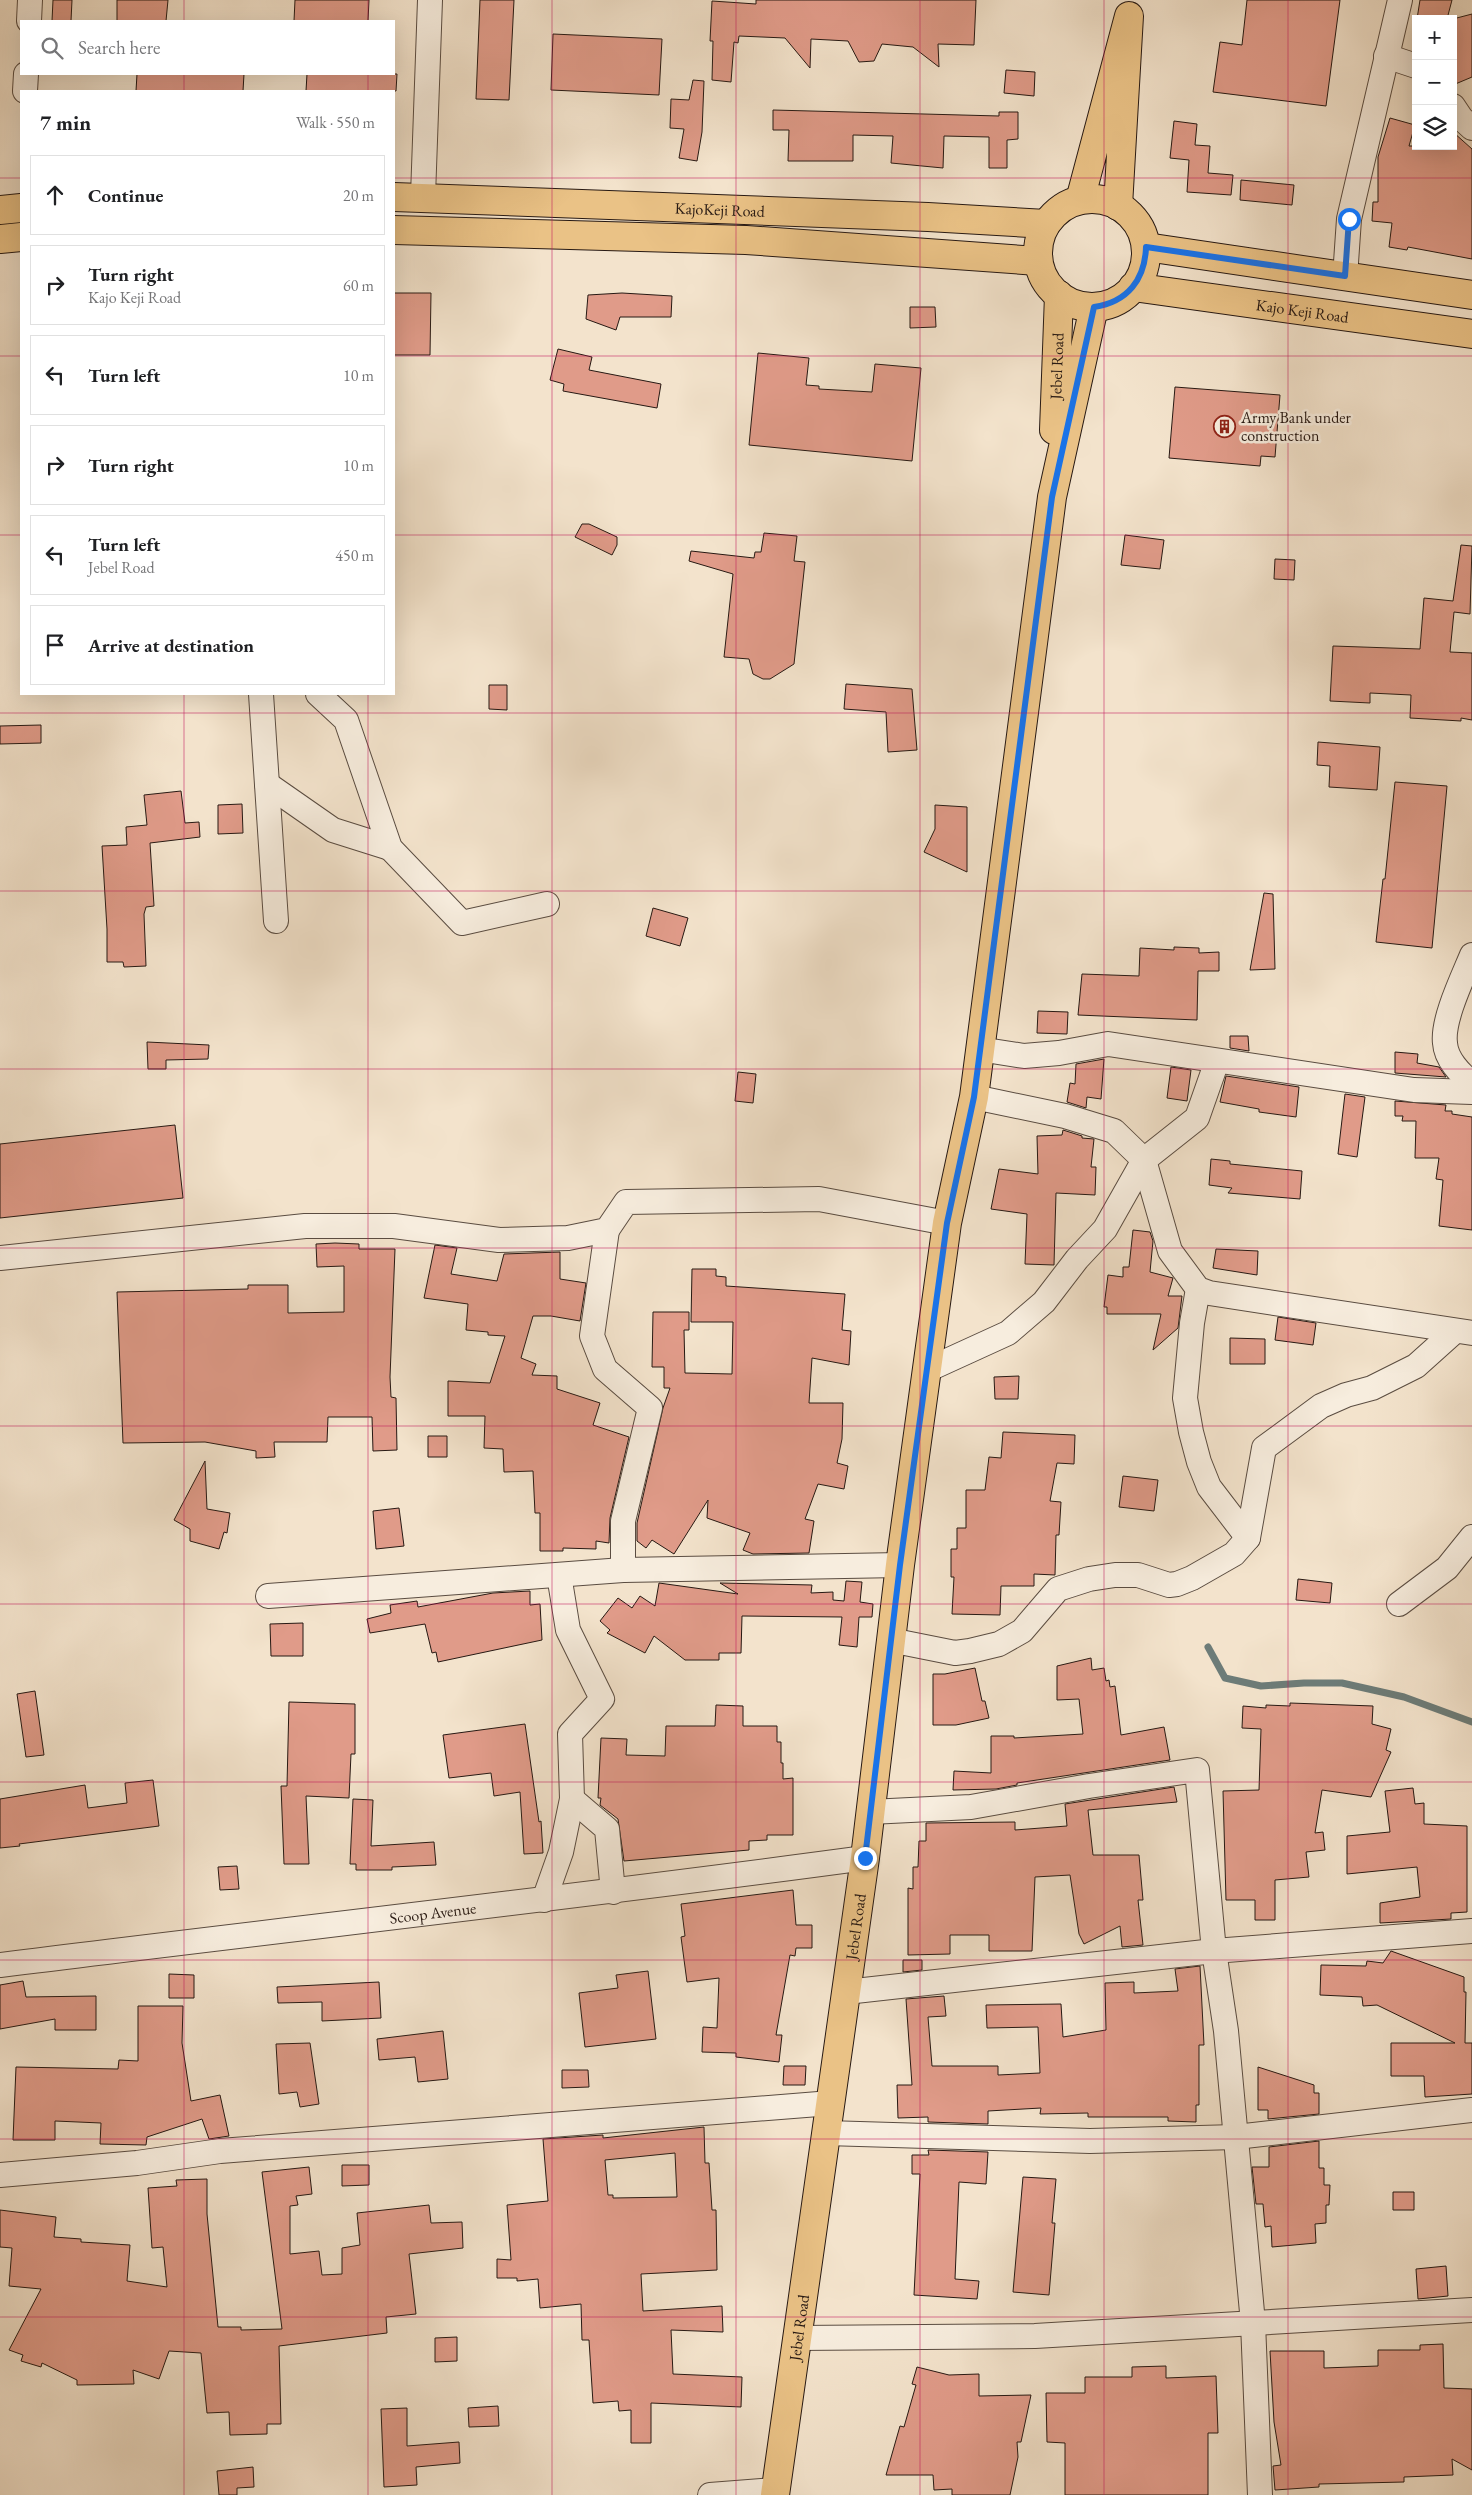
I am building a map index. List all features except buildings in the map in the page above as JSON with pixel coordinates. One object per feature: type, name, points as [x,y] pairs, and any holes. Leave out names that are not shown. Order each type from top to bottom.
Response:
[{"type":"main road","points":[[1080,200],[1130,8]]},
{"type":"main road","points":[[1118,206],[1130,8]]},
{"type":"main road","name":"KajoKeji Road","points":[[395,197],[423,196],[1046,224]]},
{"type":"main road","points":[[1080,200],[1107,201],[1118,206],[1137,223],[1146,247],[1145,262],[1141,275],[1134,287],[1116,301],[1094,307],[1075,304],[1059,295],[1049,286],[1038,261],[1038,248],[1046,224],[1055,213],[1067,205],[1080,200]]},
{"type":"main road","points":[[0,210],[20,208]]},
{"type":"main road","name":"KajoKeji Road","points":[[395,230],[746,240],[1038,261]]},
{"type":"main road","points":[[0,239],[20,237]]},
{"type":"main road","points":[[1146,247],[1472,295]]},
{"type":"main road","name":"Kajo Keji Road","points":[[1134,287],[1472,334]]},
{"type":"main road","name":"Jebel Road","points":[[1052,497],[1059,295]]},
{"type":"main road","name":"Jebel Road","points":[[775,2493],[865,1858],[890,1640],[947,1223],[974,1097],[1052,497],[1094,307]]},
{"type":"street","points":[[29,20],[30,0]]},
{"type":"street","points":[[423,196],[430,0]]},
{"type":"street","points":[[1345,276],[1349,219],[1400,0]]},
{"type":"street","points":[[1386,56],[1412,65]]},
{"type":"street","points":[[25,90],[26,75]]},
{"type":"street","points":[[1457,112],[1472,128]]},
{"type":"street","points":[[261,695],[276,921]]},
{"type":"street","points":[[319,695],[346,720],[390,848],[462,923],[547,904]]},
{"type":"street","points":[[267,784],[333,830],[390,848]]},
{"type":"street","points":[[1472,955],[1450,1011],[1444,1043],[1458,1073],[1472,1083]]},
{"type":"street","points":[[980,1049],[1024,1056],[1059,1053],[1108,1044],[1414,1090],[1472,1092]]},
{"type":"street","points":[[927,1370],[1008,1333],[1044,1302],[1077,1259],[1105,1229],[1144,1160],[1197,1118],[1217,1061]]},
{"type":"street","points":[[974,1097],[1065,1116],[1114,1130],[1144,1160],[1170,1251],[1198,1289],[1209,1293],[1463,1332]]},
{"type":"street","points":[[623,1570],[622,1521],[650,1408],[605,1369],[592,1336],[608,1230],[626,1202],[819,1199],[947,1223]]},
{"type":"street","points":[[0,1258],[304,1226],[394,1226],[499,1240],[568,1238],[608,1230]]},
{"type":"street","points":[[1198,1289],[1192,1323],[1185,1398],[1191,1432],[1199,1462],[1209,1487],[1248,1538]]},
{"type":"street","points":[[890,1640],[955,1653],[999,1644],[1022,1631],[1058,1589],[1090,1579],[1114,1575],[1138,1575],[1169,1585],[1177,1584],[1234,1554],[1248,1538],[1264,1448],[1321,1406],[1346,1395],[1372,1388],[1416,1366],[1463,1332]]},
{"type":"street","points":[[1399,1604],[1447,1568],[1472,1537]]},
{"type":"street","points":[[268,1596],[623,1570],[900,1565]]},
{"type":"street","points":[[544,1900],[561,1852],[572,1799],[570,1734],[602,1699],[568,1630],[559,1575]]},
{"type":"street","points":[[870,1812],[971,1807],[1089,1786],[1197,1770],[1214,1952],[1226,2031],[1253,2324],[1260,2495]]},
{"type":"street","points":[[572,1799],[607,1829],[613,1892]]},
{"type":"street","name":"Scoop Avenue","points":[[0,1965],[418,1913],[613,1892],[865,1858]]},
{"type":"street","points":[[846,1992],[1214,1952],[1472,1931]]},
{"type":"street","points":[[0,2174],[137,2164],[220,2151],[830,2103]]},
{"type":"street","points":[[826,2133],[1090,2141],[1236,2137],[1472,2110]]},
{"type":"street","points":[[797,2338],[1035,2336],[1472,2310]]},
{"type":"street","points":[[710,2495],[775,2493]]},
{"type":"waterway","points":[[1208,1647],[1225,1678],[1261,1686],[1342,1683],[1404,1697],[1472,1722]]},
{"type":"place","name":"Army Bank under construction","points":[[1225,426]]},
{"type":"route","points":[[865,1858],[900,1565],[947,1223],[974,1097],[1052,497],[1094,307],[1116,301],[1134,287],[1141,275],[1145,262],[1146,247],[1345,276],[1349,219]]}]
